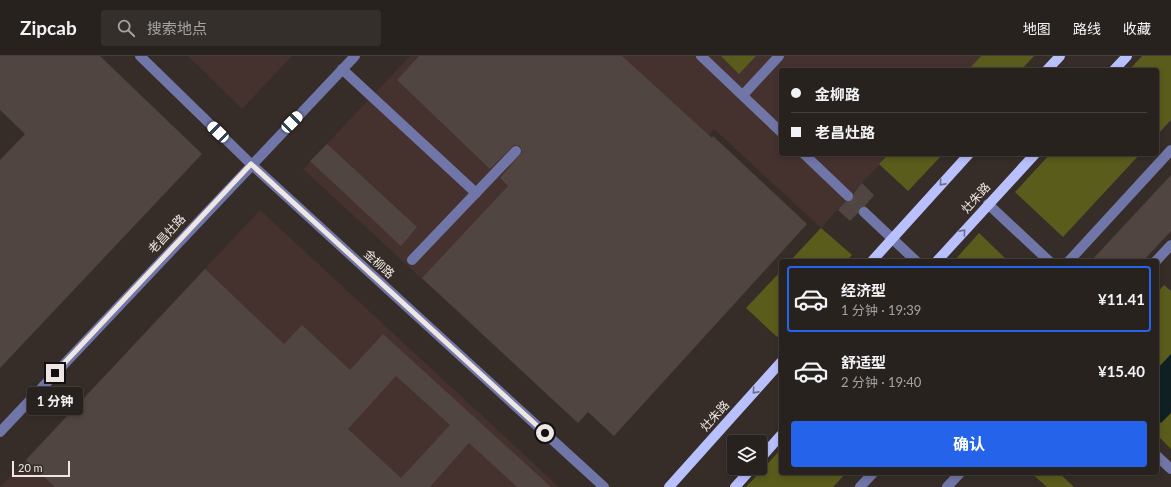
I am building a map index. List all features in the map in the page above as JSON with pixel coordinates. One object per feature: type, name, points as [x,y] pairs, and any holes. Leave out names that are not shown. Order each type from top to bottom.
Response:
[{"type":"main road","points":[[1049,68],[1060,56]]},
{"type":"main road","points":[[1116,68],[1127,56]]},
{"type":"main road","points":[[874,259],[966,156]]},
{"type":"main road","name":"灶朱路","points":[[939,259],[1033,156]]},
{"type":"main road","name":"灶朱路","points":[[668,487],[779,364]]},
{"type":"main road","points":[[767,450],[779,437]]},
{"type":"main road","points":[[734,487],[745,475]]},
{"type":"street","name":"金柳路","points":[[140,56],[251,164],[604,487]]},
{"type":"street","name":"老昌灶路","points":[[0,432],[251,164],[355,56]]},
{"type":"street","points":[[700,56],[779,130]]},
{"type":"street","points":[[743,95],[779,56]]},
{"type":"street","points":[[342,69],[476,193]]},
{"type":"street","points":[[1070,259],[1171,150]]},
{"type":"street","points":[[412,260],[516,151]]},
{"type":"street","points":[[806,156],[848,196]]},
{"type":"street","points":[[988,204],[1047,259]]},
{"type":"street","points":[[864,212],[914,259]]},
{"type":"street","points":[[1158,259],[1171,245]]},
{"type":"street","points":[[1159,458],[1171,469]]},
{"type":"street","points":[[860,487],[871,475]]},
{"type":"street","points":[[947,487],[958,475]]},
{"type":"shaded area","points":[[188,56],[292,56],[242,109]]},
{"type":"shaded area","points":[[410,56],[981,56],[970,68],[779,68],[779,156],[887,156],[821,228],[714,129],[640,210],[713,277],[578,423],[303,169]]},
{"type":"shaded area","points":[[721,56],[756,56],[739,74]]},
{"type":"shaded area","points":[[981,56],[1034,56],[1023,68],[970,68]]},
{"type":"shaded area","points":[[1142,56],[1171,56],[1171,120],[1159,133],[1159,68],[1131,68]]},
{"type":"shaded area","points":[[887,156],[941,156],[908,191],[879,164]]},
{"type":"shaded area","points":[[1048,156],[1138,156],[1063,237],[1015,192]]},
{"type":"shaded area","points":[[260,210],[559,487],[0,487]]},
{"type":"shaded area","points":[[821,228],[852,255],[849,259],[792,259]]},
{"type":"shaded area","points":[[979,233],[1006,259],[956,259]]},
{"type":"shaded area","points":[[779,273],[779,335],[777,337],[746,308]]},
{"type":"shaded area","points":[[1164,285],[1171,291],[1171,449],[1159,437],[1159,291]]},
{"type":"shaded area","points":[[1171,354],[1171,413],[1161,423],[1159,421],[1159,367]]},
{"type":"shaded area","points":[[779,451],[779,475],[844,475],[833,487],[746,487],[757,475],[767,475],[767,464]]},
{"type":"shaded area","points":[[1033,475],[1061,475],[1074,487],[1047,487]]},
{"type":"building","points":[[0,56],[100,56],[202,154],[0,368],[0,160],[25,134],[0,110]]},
{"type":"building","points":[[419,56],[622,56],[712,138],[713,136],[807,224],[614,436],[588,412],[578,423],[422,278],[508,186],[500,178],[522,152],[520,146],[514,145],[490,169],[397,80]]},
{"type":"building","points":[[327,144],[417,227],[401,246],[310,161]]},
{"type":"building","points":[[1171,175],[1171,231],[1145,259],[1093,259]]},
{"type":"building","points":[[862,183],[874,195],[865,206],[860,207],[858,213],[850,221],[838,210],[845,202],[853,200],[854,193]]},
{"type":"building","points":[[205,269],[284,344],[302,325],[350,370],[383,334],[551,487],[517,487],[469,443],[430,487],[55,487],[26,460]],"holes":[[[396,376],[450,425],[401,478],[348,429]]]},
{"type":"tunnel","points":[[848,196],[864,212]]},
{"type":"route","points":[[55,373],[251,164],[545,433]]}]
